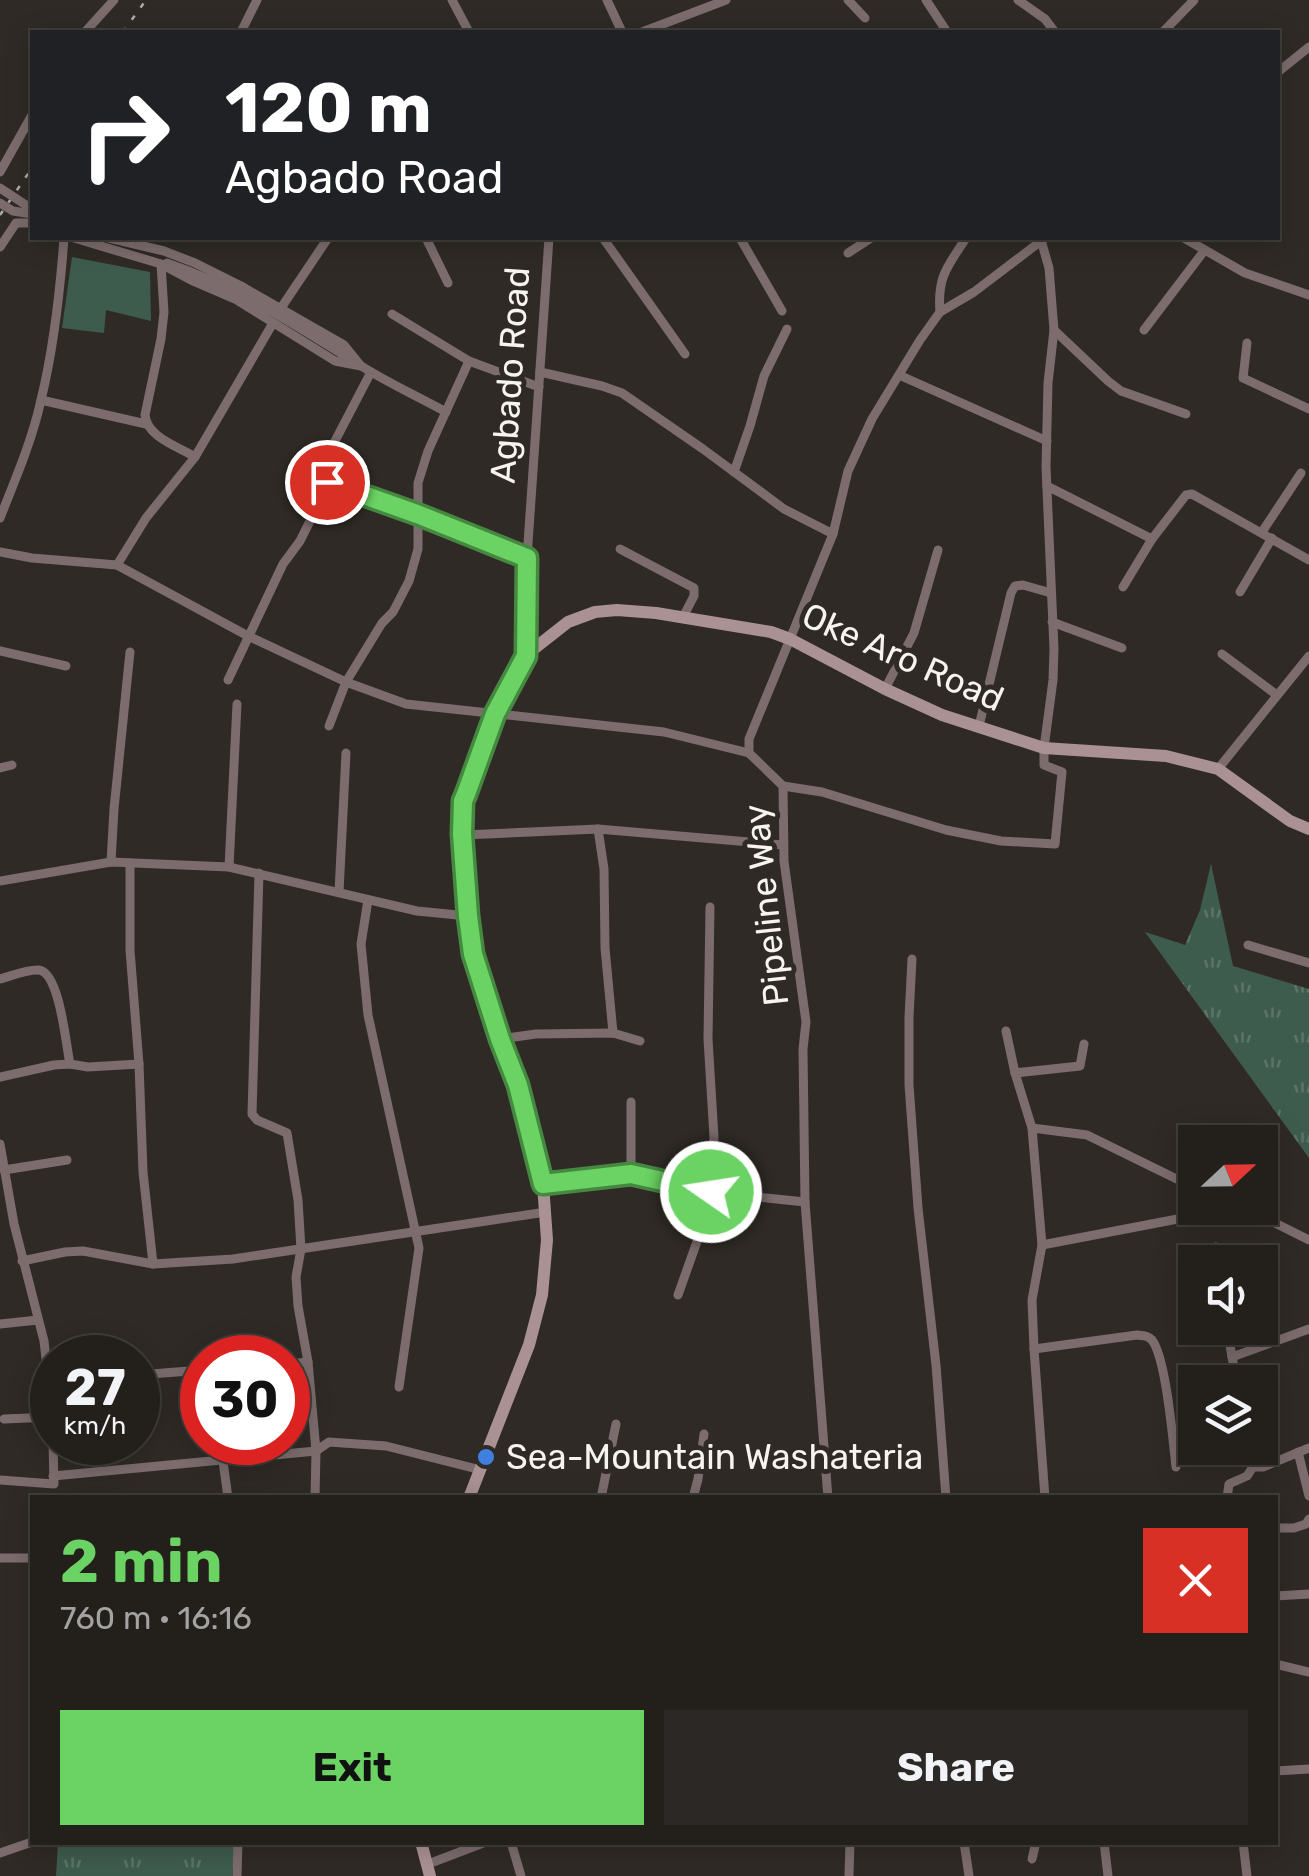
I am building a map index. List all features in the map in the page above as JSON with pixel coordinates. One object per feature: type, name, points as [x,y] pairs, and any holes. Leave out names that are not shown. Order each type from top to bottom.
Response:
[{"type":"main road","name":"Oke Aro Road","points":[[526,656],[568,622],[595,612],[656,612],[772,632],[942,715],[1044,748],[1166,756],[1218,769],[1290,821],[1309,829]]},
{"type":"main road","name":"Agbado Road","points":[[470,1495],[529,1345],[542,1296],[547,1240],[543,1184],[518,1085],[473,954],[462,834],[463,801],[495,714],[526,656]]},
{"type":"main road","points":[[422,1845],[429,1870]]},
{"type":"street","points":[[87,30],[114,0]]},
{"type":"street","points":[[242,30],[257,0]]},
{"type":"street","points":[[452,0],[468,30]]},
{"type":"street","points":[[607,0],[621,30]]},
{"type":"street","points":[[647,30],[726,0]]},
{"type":"street","points":[[848,0],[866,18]]},
{"type":"street","points":[[926,0],[946,30]]},
{"type":"street","points":[[1018,0],[1053,30]]},
{"type":"street","points":[[1165,30],[1194,0]]},
{"type":"street","points":[[1280,70],[1309,47]]},
{"type":"street","points":[[0,172],[30,119]]},
{"type":"street","points":[[0,188],[30,210]]},
{"type":"street","points":[[0,203],[13,211],[30,212]]},
{"type":"street","points":[[0,247],[16,224],[30,223]]},
{"type":"street","points":[[0,518],[41,400],[59,297],[64,240]]},
{"type":"street","points":[[81,240],[160,264],[235,299],[336,360],[366,369]]},
{"type":"street","points":[[101,240],[232,289],[446,412]]},
{"type":"street","points":[[117,240],[196,263],[344,345],[366,369]]},
{"type":"street","points":[[281,308],[327,240]]},
{"type":"street","points":[[427,240],[448,283]]},
{"type":"street","name":"Agbado Road","points":[[526,656],[527,558],[549,240]]},
{"type":"street","points":[[604,240],[685,354]]},
{"type":"street","points":[[741,240],[782,311]]},
{"type":"street","points":[[848,253],[868,240]]},
{"type":"street","points":[[940,312],[938,288],[965,240]]},
{"type":"street","name":"Pipeline Way","points":[[828,1495],[805,1202],[806,1022],[783,845],[783,786],[749,754],[751,732],[833,534],[848,472],[872,419],[940,312],[1042,240]]},
{"type":"street","points":[[783,786],[822,792],[946,830],[1000,841],[1056,844],[1062,772],[1044,765],[1053,680],[1047,441],[1054,330],[1043,240]]},
{"type":"street","points":[[1187,240],[1245,273],[1308,293]]},
{"type":"street","points":[[1144,330],[1204,251]]},
{"type":"street","points":[[160,264],[164,312],[146,424],[151,432],[195,457]]},
{"type":"street","points":[[392,314],[470,361],[539,386]]},
{"type":"street","points":[[117,564],[146,518],[195,457],[273,323]]},
{"type":"street","points":[[734,472],[764,376],[787,329]]},
{"type":"street","points":[[1054,330],[1120,391],[1186,414]]},
{"type":"street","points":[[1247,343],[1243,378],[1309,409]]},
{"type":"street","points":[[329,726],[346,682],[409,582],[418,549],[418,483],[428,450],[470,361]]},
{"type":"street","points":[[366,369],[320,470],[327,482],[527,558]]},
{"type":"street","points":[[540,372],[622,393],[784,510],[833,534]]},
{"type":"street","points":[[900,375],[1047,441]]},
{"type":"street","points":[[41,400],[146,424]]},
{"type":"street","points":[[1240,592],[1302,473]]},
{"type":"street","points":[[228,680],[327,482]]},
{"type":"street","points":[[1047,486],[1152,539]]},
{"type":"street","points":[[1124,587],[1152,539],[1186,495],[1192,494],[1309,560]]},
{"type":"street","points":[[620,549],[694,588],[683,617]]},
{"type":"street","points":[[885,689],[914,633],[938,550]]},
{"type":"street","points":[[0,552],[117,564],[248,636],[346,682],[406,704],[664,732],[749,754]]},
{"type":"street","points":[[979,726],[1011,592],[1022,585],[1050,593]]},
{"type":"street","points":[[1052,622],[1122,648]]},
{"type":"street","points":[[0,651],[66,666]]},
{"type":"street","points":[[110,862],[130,652]]},
{"type":"street","points":[[1222,654],[1278,695]]},
{"type":"street","points":[[1218,769],[1309,656]]},
{"type":"street","points":[[229,867],[237,704]]},
{"type":"street","points":[[338,892],[346,754]]},
{"type":"street","points":[[0,768],[12,766]]},
{"type":"street","points":[[598,829],[604,869],[612,1033]]},
{"type":"street","points":[[462,834],[598,829],[783,845]]},
{"type":"street","points":[[0,880],[110,862],[229,867],[418,911],[468,916]]},
{"type":"street","points":[[130,863],[130,950],[142,1172],[153,1264]]},
{"type":"street","points":[[259,873],[252,1114],[256,1120],[287,1133],[298,1200],[301,1249],[296,1278],[303,1335]]},
{"type":"street","points":[[368,900],[362,944],[368,1015],[419,1256],[400,1387]]},
{"type":"street","points":[[678,1295],[711,1192],[714,1137],[708,1039],[710,907]]},
{"type":"street","points":[[1248,946],[1309,963]]},
{"type":"street","points":[[912,959],[909,1085],[946,1495]]},
{"type":"street","points":[[0,979],[39,970],[49,976],[56,988],[70,1064]]},
{"type":"street","points":[[1006,1031],[1032,1128],[1042,1244],[1032,1300],[1045,1495]]},
{"type":"street","points":[[500,1039],[536,1034],[612,1033],[640,1042]]},
{"type":"street","points":[[1015,1072],[1080,1066],[1084,1044]]},
{"type":"street","points":[[0,1077],[70,1064],[139,1064]]},
{"type":"street","points":[[631,1102],[631,1174]]},
{"type":"street","points":[[1032,1128],[1087,1135],[1178,1180]]},
{"type":"street","points":[[0,1144],[22,1261],[42,1335]]},
{"type":"street","points":[[4,1170],[67,1160]]},
{"type":"street","points":[[543,1184],[631,1174],[711,1192],[805,1202]]},
{"type":"street","points":[[22,1261],[82,1251],[153,1264],[233,1259],[546,1212]]},
{"type":"street","points":[[1042,1244],[1178,1219]]},
{"type":"street","points":[[0,1228],[14,1224]]},
{"type":"street","points":[[1278,1225],[1309,1240]]},
{"type":"street","points":[[0,1324],[38,1320]]},
{"type":"street","points":[[1232,1357],[1309,1329]]},
{"type":"street","points":[[1034,1349],[1137,1335],[1152,1340],[1164,1384],[1176,1467]]},
{"type":"street","points":[[1230,1345],[1234,1365]]},
{"type":"street","points":[[310,1384],[315,1495]]},
{"type":"street","points":[[4,1419],[30,1418]]},
{"type":"street","points":[[602,1495],[616,1424]]},
{"type":"street","points":[[694,1495],[704,1434]]},
{"type":"street","points":[[310,1451],[329,1442],[386,1446],[480,1470]]},
{"type":"street","points":[[1228,1495],[1229,1484],[1247,1476],[1253,1467],[1309,1448]]},
{"type":"street","points":[[1298,1452],[1309,1496]]},
{"type":"street","points":[[53,1465],[55,1495]]},
{"type":"street","points":[[0,1480],[54,1480],[187,1465]]},
{"type":"street","points":[[224,1465],[228,1495]]},
{"type":"street","points":[[1278,1528],[1294,1528],[1309,1519]]},
{"type":"street","points":[[0,1558],[30,1558]]},
{"type":"street","points":[[1278,1596],[1309,1594]]},
{"type":"street","points":[[1278,1665],[1309,1672]]},
{"type":"street","points":[[1278,1771],[1309,1768]]},
{"type":"street","points":[[0,1853],[30,1843]]},
{"type":"street","points":[[237,1876],[238,1845]]},
{"type":"street","points":[[429,1870],[480,1845]]},
{"type":"street","points":[[512,1845],[521,1876]]},
{"type":"street","points":[[849,1876],[850,1845]]},
{"type":"street","points":[[964,1845],[969,1876]]},
{"type":"street","points":[[1032,1860],[1035,1845]]},
{"type":"street","points":[[1104,1845],[1108,1876]]},
{"type":"street","points":[[1243,1845],[1248,1876]]},
{"type":"green space","points":[[72,257],[150,272],[151,321],[106,310],[104,333],[62,328]]},
{"type":"green space","points":[[1211,864],[1233,966],[1309,989],[1309,1158],[1145,932],[1185,945],[1200,910]]},
{"type":"green space","points":[[58,1845],[235,1845],[232,1876],[56,1876]]},
{"type":"railway","points":[[124,30],[146,0]]},
{"type":"railway","points":[[0,215],[30,171]]},
{"type":"place","name":"Sea-Mountain Washateria","points":[[486,1457]]},
{"type":"route","points":[[327,482],[527,558],[526,656],[495,714],[463,801],[462,834],[473,954],[518,1085],[543,1184],[631,1174],[711,1192]]}]
